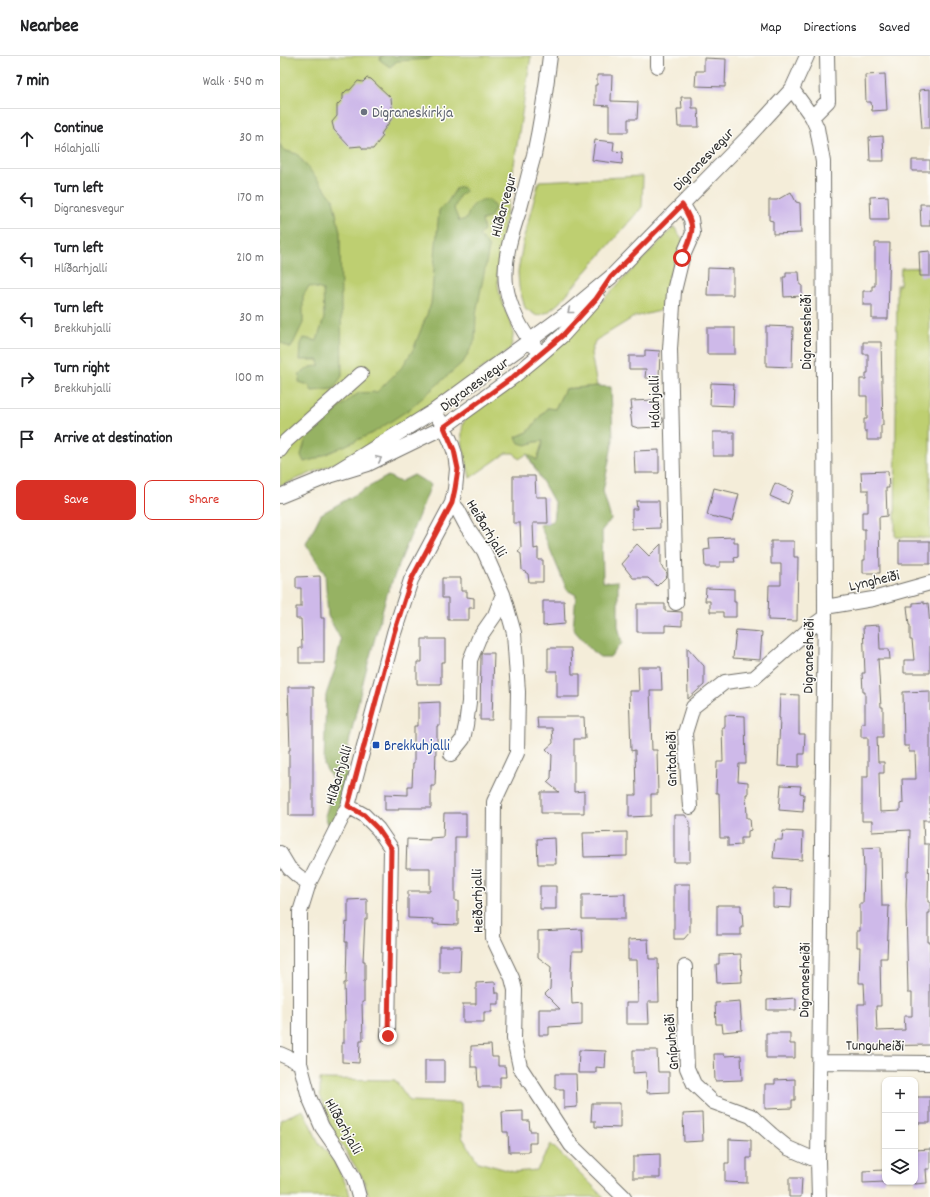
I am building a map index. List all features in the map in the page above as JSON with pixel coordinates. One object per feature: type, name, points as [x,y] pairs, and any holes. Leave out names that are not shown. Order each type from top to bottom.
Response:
[{"type":"street","name":"Hlíðarvegur","points":[[541,354],[529,340],[512,307],[506,285],[506,262],[511,237],[534,153],[545,97],[550,56]]},
{"type":"street","name":"Digranesvegur","points":[[329,476],[434,411],[570,311],[611,277],[747,138],[792,89],[807,56]]},
{"type":"street","points":[[812,117],[828,102],[827,56]]},
{"type":"street","name":"Digranesheiði","points":[[792,89],[812,117],[817,128],[823,162],[825,612],[818,1161],[819,1197]]},
{"type":"street","name":"Hólahjalli","points":[[676,603],[670,348],[674,291],[682,258],[693,233],[691,219],[682,205]]},
{"type":"street","name":"Digranesvegur","points":[[280,496],[329,476],[368,464],[444,427],[513,377],[541,354],[577,320],[596,299],[611,277]]},
{"type":"street","points":[[280,450],[286,441],[361,374]]},
{"type":"street","name":"Hlíðarhjalli","points":[[359,1197],[354,1179],[342,1156],[322,1127],[312,1103],[300,1064],[300,912],[309,883],[348,806],[394,633],[411,580],[452,503],[458,469],[454,450],[444,427],[434,411]]},
{"type":"street","name":"Heiðarhjalli","points":[[452,503],[484,551],[503,594],[514,633],[518,692],[517,753],[494,802],[493,938],[514,984],[514,1039],[520,1066],[571,1145],[624,1197]]},
{"type":"street","name":"Lyngheiði","points":[[825,612],[930,583]]},
{"type":"street","points":[[451,754],[463,739],[466,725],[469,702],[470,660],[479,638],[495,615],[503,594]]},
{"type":"street","name":"Gnitaheiði","points":[[690,807],[685,733],[693,707],[725,682],[754,678],[814,625],[825,612]]},
{"type":"street","points":[[348,806],[364,815],[378,829],[391,848],[388,1036]]},
{"type":"street","points":[[280,853],[289,868],[309,883]]},
{"type":"street","name":"Gnípuheiði","points":[[685,967],[687,1068],[694,1084],[713,1102],[751,1116],[788,1148],[818,1161]]},
{"type":"street","points":[[280,1054],[300,1064]]},
{"type":"street","name":"Tunguheiði","points":[[820,1062],[930,1063]]},
{"type":"green space","points":[[280,56],[531,56],[497,273],[500,295],[511,322],[513,334],[510,349],[413,418],[345,459],[280,486]]},
{"type":"green space","points":[[381,56],[433,56],[429,59],[397,61],[390,67],[380,60]]},
{"type":"green space","points":[[280,144],[283,150],[297,154],[333,199],[340,232],[342,376],[333,389],[312,391],[309,385],[299,382],[300,374],[310,367],[319,366],[319,360],[300,360],[301,344],[304,338],[317,341],[324,318],[323,290],[309,286],[303,296],[303,323],[291,348],[280,342]]},
{"type":"green space","points":[[643,176],[642,207],[559,303],[548,312],[537,316],[525,308],[519,287],[518,272],[524,237],[539,181]]},
{"type":"green space","points":[[457,187],[462,187],[466,191],[459,196],[454,209],[459,221],[466,219],[472,207],[480,201],[490,200],[495,208],[490,218],[482,220],[484,230],[479,236],[485,241],[489,248],[476,314],[475,340],[464,361],[411,408],[373,433],[315,459],[304,462],[301,455],[307,435],[359,393],[377,392],[402,367],[413,350],[431,304],[439,210],[447,203]]},
{"type":"green space","points":[[674,227],[683,240],[667,282],[660,311],[634,317],[595,341],[591,353],[597,386],[565,389],[555,409],[547,408],[528,432],[516,437],[526,445],[543,441],[537,460],[527,454],[519,459],[514,453],[506,453],[470,478],[462,439],[463,424],[466,418],[600,303]]},
{"type":"green space","points":[[930,267],[930,538],[895,537],[897,285],[900,285],[901,268]]},
{"type":"green space","points":[[597,386],[611,387],[613,440],[603,491],[611,519],[602,530],[603,582],[618,581],[618,626],[622,643],[610,657],[600,657],[592,651],[573,629],[576,595],[567,590],[540,525],[553,521],[555,504],[527,454],[537,460],[543,441],[526,445],[519,443],[516,437],[528,432],[547,408],[555,409],[565,389]]},
{"type":"green space","points":[[414,475],[431,485],[387,594],[364,678],[346,755],[349,785],[333,823],[328,824],[325,816],[335,784],[324,765],[326,695],[335,669],[341,640],[328,616],[325,574],[306,544],[321,514],[388,476],[400,482]]},
{"type":"green space","points":[[320,1079],[395,1080],[410,1101],[461,1103],[462,1137],[478,1162],[514,1172],[537,1170],[551,1144],[604,1197],[369,1197],[364,1180],[331,1128],[320,1095]]},
{"type":"green space","points":[[303,1110],[319,1143],[334,1161],[348,1188],[350,1197],[280,1197],[280,1120]]},
{"type":"building","points":[[704,58],[726,59],[725,87],[695,86],[696,71],[704,71]]},
{"type":"building","points":[[885,74],[887,110],[872,111],[871,102],[866,102],[865,75]]},
{"type":"building","points":[[597,75],[612,75],[611,101],[638,102],[637,119],[628,119],[628,132],[609,132],[609,106],[595,105],[595,85],[597,85]]},
{"type":"building","name":"Digraneskirkja","points":[[367,78],[371,79],[391,98],[393,117],[381,134],[383,136],[373,149],[363,149],[361,146],[350,147],[334,130],[332,122],[337,116],[337,105],[343,99],[343,94],[347,90],[350,90],[358,81],[363,82]]},
{"type":"building","points":[[930,89],[930,128],[922,128],[919,90]]},
{"type":"building","points":[[681,97],[692,97],[692,108],[698,108],[699,127],[678,127],[677,109],[682,109]]},
{"type":"building","points":[[883,136],[884,161],[870,161],[869,137]]},
{"type":"building","points":[[595,140],[614,142],[613,151],[623,152],[622,164],[592,160]]},
{"type":"building","points":[[912,160],[930,160],[930,171],[912,171]]},
{"type":"building","points":[[791,192],[796,202],[800,203],[801,233],[773,234],[773,221],[769,220],[769,200],[777,200]]},
{"type":"building","points":[[888,196],[889,220],[871,220],[870,197]]},
{"type":"building","points":[[920,204],[930,204],[930,226],[921,226]]},
{"type":"building","points":[[875,243],[890,243],[888,319],[872,319],[872,305],[863,305],[863,291],[872,291],[872,286],[875,286]]},
{"type":"building","points":[[930,251],[930,276],[920,276],[919,252]]},
{"type":"building","points":[[708,268],[733,269],[733,295],[707,295]]},
{"type":"building","points":[[786,272],[799,272],[800,285],[802,285],[802,296],[784,297],[783,277],[786,277]]},
{"type":"building","points":[[766,326],[793,327],[792,367],[766,366]]},
{"type":"building","points":[[707,328],[735,328],[735,354],[707,354]]},
{"type":"building","points":[[863,342],[881,342],[883,425],[881,425],[881,440],[867,440],[867,431],[864,431],[864,419],[867,419],[867,396],[860,396],[860,379],[866,379],[866,373],[868,373],[868,354],[863,354]]},
{"type":"building","points":[[645,350],[660,351],[659,378],[645,378],[646,369],[629,369],[629,356],[645,356]]},
{"type":"building","points":[[711,383],[734,384],[733,406],[710,405]]},
{"type":"building","points":[[655,400],[660,403],[660,415],[663,422],[658,427],[638,428],[632,426],[630,409],[632,409],[631,401]]},
{"type":"building","points":[[713,432],[734,432],[734,456],[713,456]]},
{"type":"building","points":[[659,450],[659,473],[635,473],[634,451]]},
{"type":"building","points":[[888,471],[889,488],[886,488],[887,516],[879,517],[880,573],[863,573],[863,560],[865,560],[865,529],[862,529],[862,512],[868,512],[868,490],[862,490],[861,472]]},
{"type":"building","points":[[513,476],[535,476],[536,497],[547,497],[548,523],[533,523],[534,549],[538,548],[538,560],[543,560],[543,582],[529,582],[528,574],[522,570],[521,554],[518,552],[521,548],[520,523],[513,523]]},
{"type":"building","points":[[775,483],[793,491],[788,504],[770,496]]},
{"type":"building","points":[[714,488],[739,494],[732,521],[707,515]]},
{"type":"building","points":[[636,501],[659,501],[660,528],[632,529],[632,509],[637,509]]},
{"type":"building","points":[[734,537],[734,543],[738,543],[738,557],[734,558],[735,562],[720,562],[720,567],[705,567],[704,550],[710,549],[709,538]]},
{"type":"building","points":[[771,541],[794,541],[794,557],[798,557],[797,621],[768,620],[769,585],[781,585],[781,564],[771,564]]},
{"type":"building","points":[[899,541],[930,541],[930,564],[899,564]]},
{"type":"building","points":[[637,544],[649,556],[661,544],[661,566],[667,573],[667,576],[657,586],[648,578],[633,578],[622,564]]},
{"type":"building","points":[[320,576],[321,618],[324,618],[324,663],[299,663],[299,648],[302,648],[301,619],[296,619],[296,607],[301,607],[301,588],[296,588],[296,577]]},
{"type":"building","points":[[442,578],[461,578],[461,591],[467,591],[467,597],[474,598],[474,608],[469,608],[469,620],[448,620],[448,598],[442,598]]},
{"type":"building","points":[[706,588],[734,589],[736,617],[723,617],[723,612],[710,612],[710,601],[705,601]]},
{"type":"building","points":[[543,601],[564,601],[565,624],[543,626]]},
{"type":"building","points":[[924,602],[924,604],[928,603],[930,626],[930,673],[904,673],[904,660],[914,660],[912,640],[910,640],[910,625],[907,606],[913,606],[913,603]]},
{"type":"building","points":[[637,604],[665,604],[665,611],[682,612],[682,626],[665,625],[665,632],[637,632]]},
{"type":"building","points":[[879,625],[880,649],[889,649],[890,659],[878,659],[881,707],[883,707],[883,737],[877,737],[878,762],[884,762],[884,773],[879,773],[880,812],[900,811],[900,804],[903,803],[902,779],[916,779],[915,752],[909,752],[909,746],[904,746],[903,692],[930,691],[930,820],[923,820],[924,844],[929,844],[928,902],[930,902],[930,913],[928,913],[928,942],[930,942],[930,1045],[860,1046],[858,1004],[865,1004],[864,983],[859,983],[860,947],[857,947],[857,931],[860,931],[860,904],[863,904],[863,848],[881,847],[882,906],[889,906],[887,958],[880,958],[881,1006],[876,1006],[877,1031],[905,1030],[904,1016],[912,1016],[912,992],[908,992],[906,906],[910,830],[872,832],[872,821],[862,821],[862,777],[868,777],[868,737],[861,737],[861,723],[865,723],[865,692],[863,692],[862,673],[865,673],[863,626]]},
{"type":"building","points":[[736,630],[762,632],[760,660],[733,658]]},
{"type":"building","points":[[422,639],[445,639],[445,662],[441,662],[441,684],[417,684],[417,662],[422,662]]},
{"type":"building","points":[[687,647],[704,666],[704,685],[688,699]]},
{"type":"building","points":[[548,648],[571,648],[572,674],[580,674],[580,697],[557,697],[557,671],[548,671]]},
{"type":"building","points":[[482,653],[494,653],[492,720],[480,720]]},
{"type":"building","points":[[638,667],[661,667],[662,690],[650,690],[652,750],[657,750],[658,794],[651,794],[651,816],[629,817],[629,795],[636,795],[635,750],[631,751],[629,691],[639,691]]},
{"type":"building","points":[[288,687],[313,687],[313,816],[289,816],[290,750]]},
{"type":"building","points":[[780,694],[799,695],[799,734],[805,734],[804,754],[799,754],[799,767],[778,766]]},
{"type":"building","points":[[440,702],[440,726],[437,726],[435,786],[431,786],[431,808],[399,808],[399,810],[385,810],[385,794],[408,795],[408,786],[412,786],[414,763],[414,726],[418,726],[418,703]]},
{"type":"building","points":[[725,715],[745,716],[746,764],[739,764],[738,781],[748,782],[748,794],[746,794],[747,818],[750,818],[751,830],[748,831],[748,838],[741,838],[741,845],[728,846],[728,838],[720,838],[719,793],[716,793],[717,762],[723,762],[722,727],[725,727]]},
{"type":"building","points":[[537,717],[584,717],[585,739],[574,739],[574,792],[584,791],[584,813],[541,813],[541,792],[559,792],[547,782],[551,778],[552,755],[546,749],[553,743],[552,728],[538,728]]},
{"type":"building","points":[[781,785],[801,786],[800,793],[804,794],[803,812],[779,810]]},
{"type":"building","points":[[444,813],[466,813],[466,837],[455,837],[455,901],[458,901],[458,925],[433,924],[433,919],[408,918],[408,891],[430,891],[430,868],[406,868],[407,839],[430,840],[430,838],[443,837]]},
{"type":"building","points":[[674,815],[685,815],[690,822],[690,862],[674,862]]},
{"type":"building","points":[[783,831],[803,832],[802,860],[773,858],[775,840],[782,840]]},
{"type":"building","points":[[627,832],[627,856],[584,857],[583,833]]},
{"type":"building","points":[[555,838],[556,864],[538,864],[537,839]]},
{"type":"building","points":[[674,884],[690,884],[690,932],[684,939],[674,939]]},
{"type":"building","points":[[540,886],[556,886],[556,909],[540,909]]},
{"type":"building","points":[[773,888],[792,889],[791,908],[773,907]]},
{"type":"building","points":[[625,894],[625,919],[582,919],[582,895]]},
{"type":"building","points":[[367,899],[367,919],[365,919],[363,961],[365,961],[365,981],[364,1002],[362,1002],[363,1041],[360,1041],[359,1063],[342,1062],[342,1043],[344,1043],[345,1021],[344,983],[346,983],[347,942],[345,942],[346,922],[348,923],[348,900]]},
{"type":"building","points":[[717,905],[741,905],[743,927],[741,927],[741,935],[717,935]]},
{"type":"building","points":[[582,929],[583,951],[572,951],[571,974],[572,1004],[582,1003],[582,1025],[549,1027],[549,1035],[539,1035],[539,1009],[560,1009],[545,994],[550,989],[551,967],[538,957],[538,931]]},
{"type":"building","points":[[648,939],[649,959],[658,959],[659,1002],[648,1002],[649,1024],[626,1024],[626,1003],[638,1003],[637,960],[628,960],[628,940]]},
{"type":"building","points":[[439,946],[461,946],[460,972],[439,972]]},
{"type":"building","points":[[741,954],[742,982],[717,983],[716,964],[719,964],[719,955]]},
{"type":"building","points":[[495,982],[496,993],[499,993],[499,1004],[492,1004],[492,1012],[484,1012],[484,1022],[463,1022],[463,1004],[476,1004],[476,983]]},
{"type":"building","points":[[796,998],[796,1010],[767,1010],[767,1000]]},
{"type":"building","points":[[740,1001],[742,1030],[723,1032],[722,1024],[716,1024],[715,1003]]},
{"type":"building","points":[[766,1033],[790,1033],[790,1044],[795,1044],[795,1058],[766,1058]]},
{"type":"building","points":[[491,1045],[492,1057],[498,1057],[498,1066],[505,1066],[506,1077],[500,1077],[500,1087],[478,1087],[477,1067],[471,1067],[471,1046]]},
{"type":"building","points":[[579,1050],[606,1051],[605,1068],[596,1067],[596,1073],[578,1073]]},
{"type":"building","points":[[633,1050],[657,1050],[658,1072],[669,1072],[669,1092],[647,1093],[646,1072],[633,1073]]},
{"type":"building","points":[[714,1054],[724,1054],[725,1056],[741,1055],[742,1080],[715,1081]]},
{"type":"building","points":[[425,1060],[444,1060],[444,1083],[425,1083]]},
{"type":"building","points":[[555,1074],[576,1074],[577,1107],[564,1108],[564,1089],[555,1089]]},
{"type":"building","points":[[795,1079],[795,1100],[792,1100],[792,1108],[765,1109],[765,1084],[775,1084],[775,1080]]},
{"type":"building","points":[[918,1097],[930,1097],[930,1123],[918,1123]]},
{"type":"building","points":[[592,1103],[620,1103],[620,1128],[595,1127],[595,1121],[591,1121]]},
{"type":"building","points":[[523,1111],[523,1121],[529,1121],[530,1131],[536,1131],[536,1143],[529,1143],[529,1152],[509,1152],[508,1132],[503,1132],[502,1112]]},
{"type":"building","points":[[702,1113],[703,1141],[684,1142],[683,1114]]},
{"type":"building","points":[[729,1139],[751,1140],[751,1158],[747,1158],[747,1183],[725,1182],[725,1163],[729,1163]]},
{"type":"building","points":[[930,1149],[930,1169],[926,1169],[927,1183],[918,1184],[918,1150]]},
{"type":"building","points":[[660,1154],[660,1178],[633,1178],[633,1157],[638,1157],[638,1155]]},
{"type":"building","points":[[882,1170],[882,1182],[863,1183],[863,1171]]},
{"type":"building","points":[[789,1178],[802,1178],[801,1197],[789,1197]]},
{"type":"place","name":"Digraneskirkja","points":[[364,112]]},
{"type":"place","name":"Brekkuhjalli","points":[[376,745]]},
{"type":"route","points":[[388,1036],[391,848],[378,829],[364,815],[348,806],[394,633],[411,580],[452,503],[458,469],[454,450],[444,427],[513,377],[563,335],[596,299],[611,277],[682,205],[691,219],[693,233],[682,258]]}]
